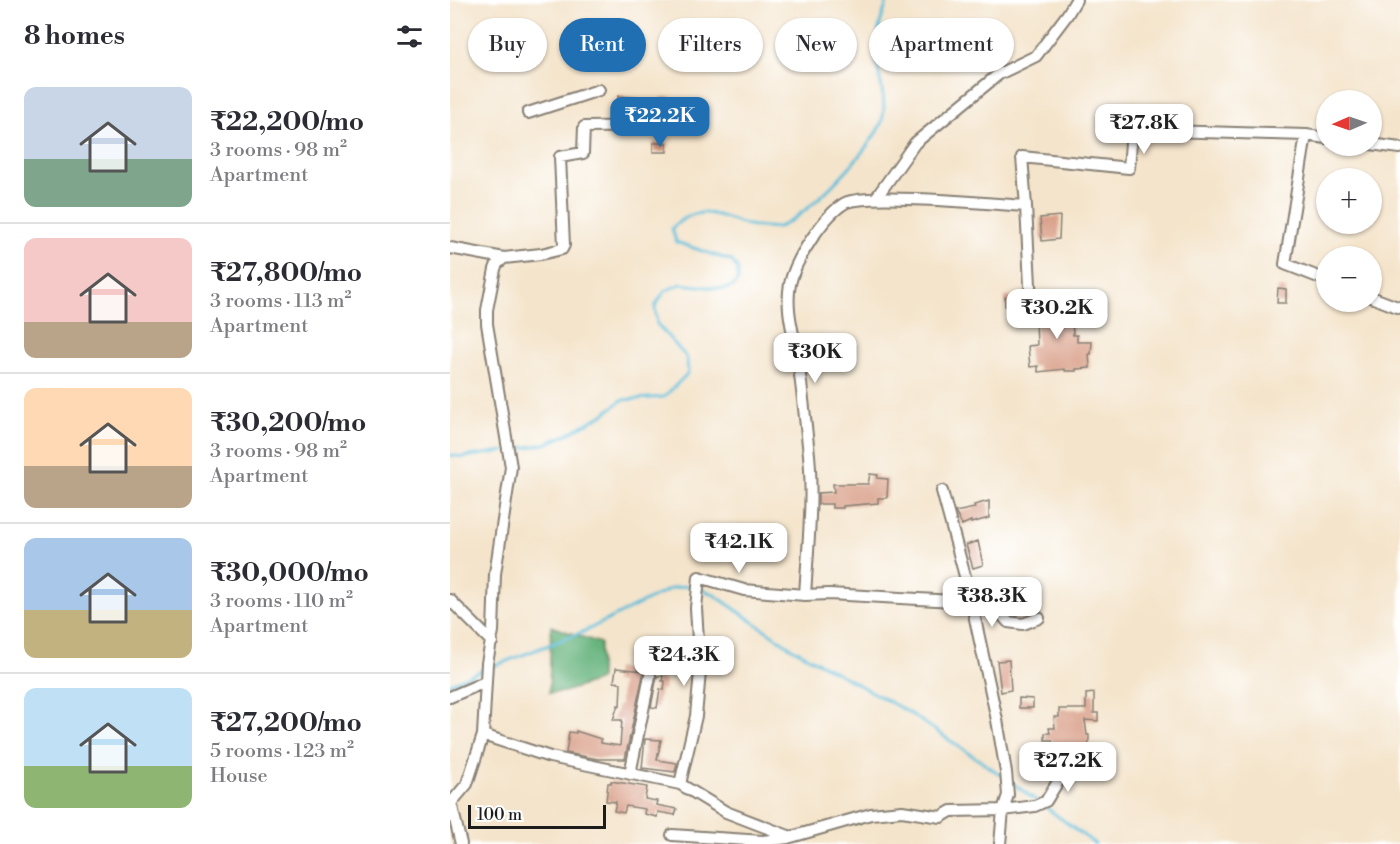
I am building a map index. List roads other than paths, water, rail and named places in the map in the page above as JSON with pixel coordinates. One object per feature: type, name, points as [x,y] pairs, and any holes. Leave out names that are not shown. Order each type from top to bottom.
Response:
[{"type":"street","points":[[876,198],[915,143],[999,74],[1036,56],[1076,0]]},
{"type":"street","points":[[528,113],[599,90]]},
{"type":"street","points":[[450,248],[504,258],[541,254],[561,249],[564,245],[560,157],[583,153],[584,127],[672,126]]},
{"type":"street","points":[[1031,305],[1022,158],[1129,168],[1132,130],[1316,136]]},
{"type":"street","points":[[1306,135],[1285,264],[1316,276]]},
{"type":"street","points":[[1382,146],[1400,148]]},
{"type":"street","points":[[805,595],[811,498],[808,446],[788,300],[795,267],[824,219],[847,202],[876,198],[1026,206]]},
{"type":"street","points":[[461,844],[451,803],[467,784],[483,735],[487,663],[492,642],[495,574],[508,491],[510,460],[508,444],[487,324],[487,310],[495,270],[497,264],[504,258]]},
{"type":"street","points":[[1382,301],[1400,308]]},
{"type":"street","points":[[942,491],[972,602],[1007,778],[1008,795],[1003,810],[1000,844]]},
{"type":"street","points":[[680,784],[696,716],[700,672],[696,608],[699,577],[744,590],[972,602],[994,606],[1008,622],[1023,624],[1039,618]]},
{"type":"street","points":[[450,600],[492,642]]},
{"type":"street","points":[[630,774],[650,676]]},
{"type":"street","points":[[450,697],[486,680]]},
{"type":"street","points":[[465,690],[475,692],[481,697],[485,708]]},
{"type":"street","points":[[483,735],[550,757],[680,784],[726,812],[791,837]]},
{"type":"street","points":[[672,835],[763,841],[791,837],[871,814],[902,811],[940,817],[951,811],[1003,810],[1035,806],[1047,801],[1065,770]]},
{"type":"waterway","points":[[511,450],[545,444],[564,436],[604,414],[622,400],[664,397],[688,373],[687,358],[657,324],[655,306],[665,291],[681,284],[725,289],[733,286],[738,280],[738,270],[732,261],[676,242],[672,228],[684,218],[707,213],[752,226],[778,227],[804,211],[837,181],[866,147],[882,121],[884,105],[877,65],[876,42],[888,0]]},
{"type":"waterway","points":[[450,455],[463,457],[505,451]]},
{"type":"waterway","points":[[489,668],[585,631],[672,588],[692,585],[713,594],[790,647],[908,712],[1004,777]]},
{"type":"waterway","points":[[450,684],[483,670]]},
{"type":"waterway","points":[[1010,781],[1038,802]]},
{"type":"waterway","points":[[1044,806],[1095,844]]}]
